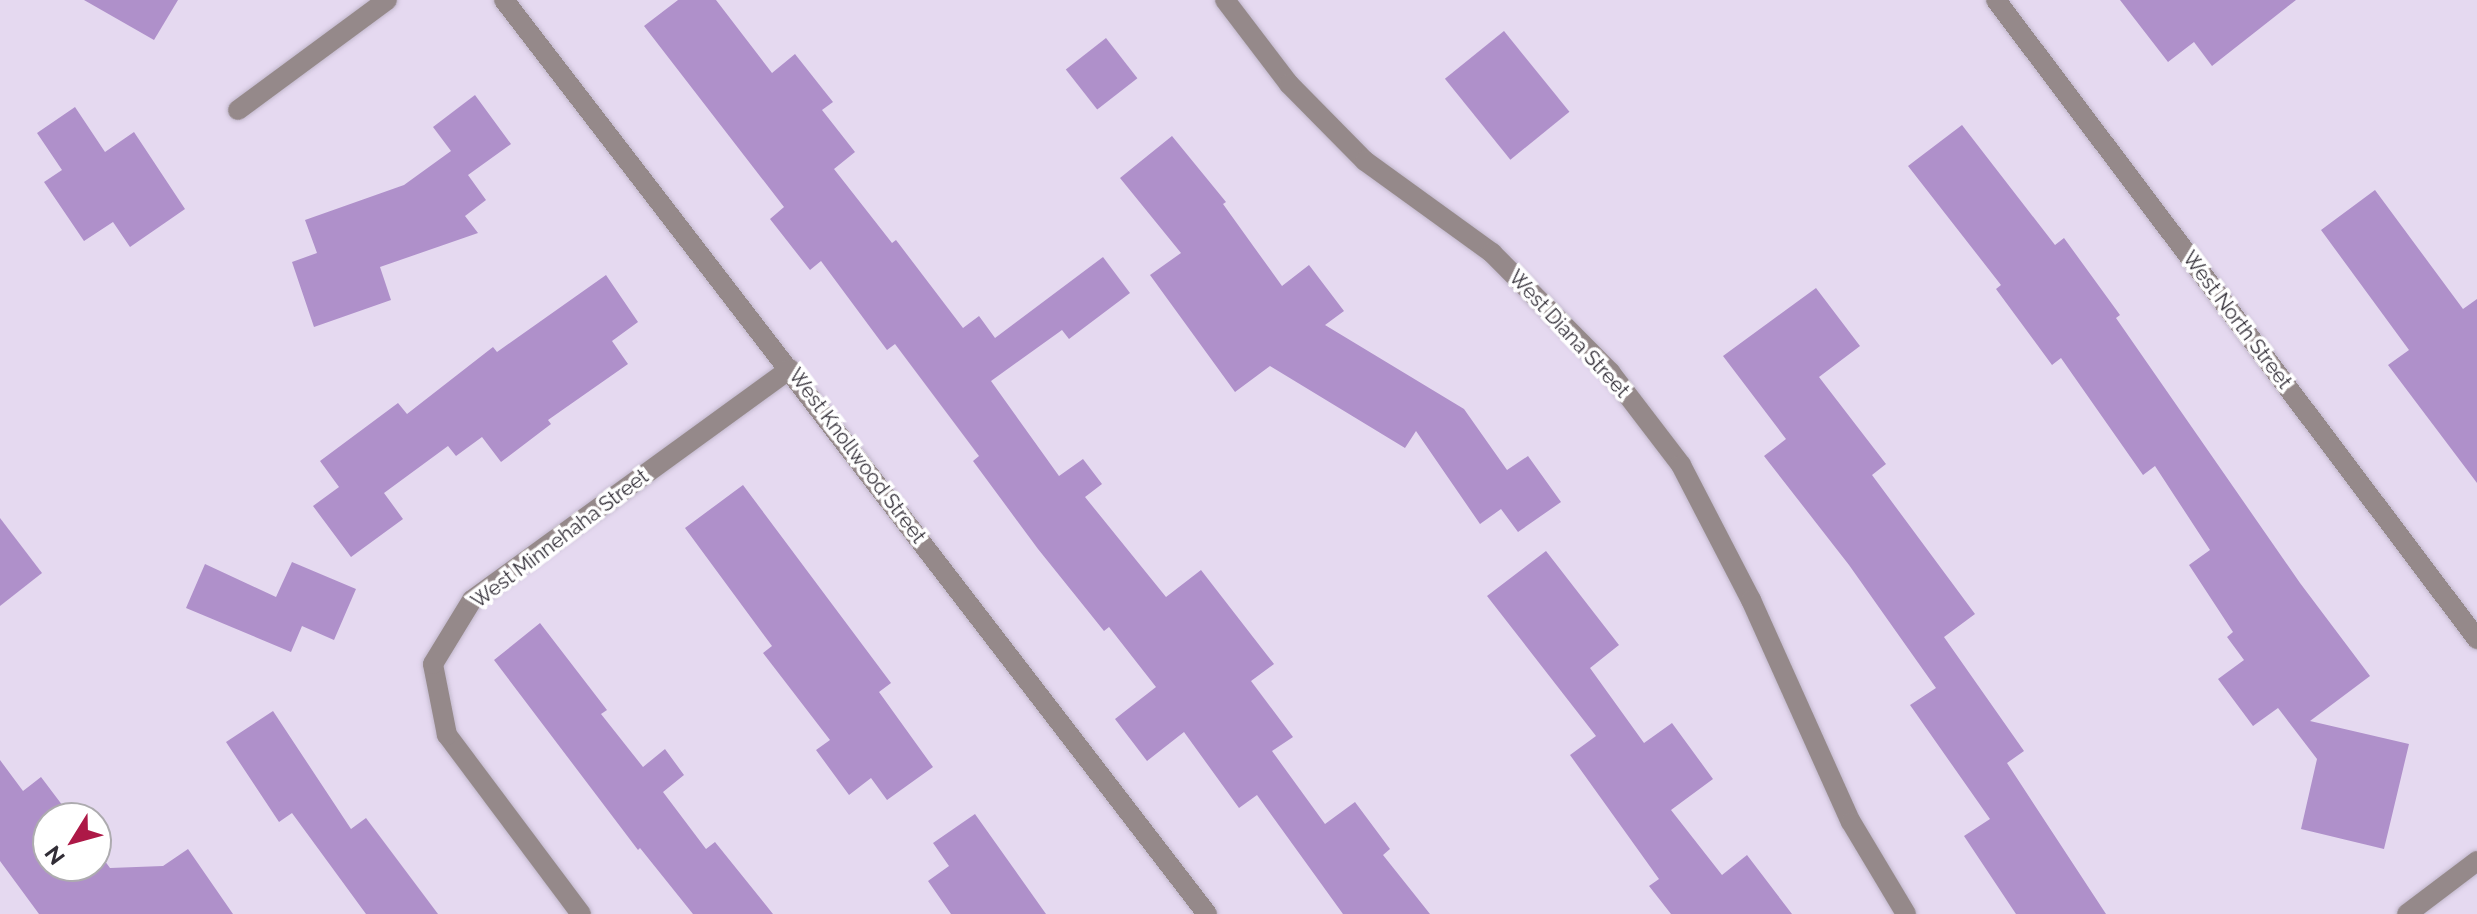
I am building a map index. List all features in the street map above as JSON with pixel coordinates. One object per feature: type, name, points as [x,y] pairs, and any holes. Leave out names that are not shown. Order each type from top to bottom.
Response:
[{"type":"street","points":[[238,110],[387,0]]},
{"type":"street","name":"West Knollwood Street","points":[[504,0],[1207,914]]},
{"type":"street","name":"West Diana Street","points":[[1225,0],[1289,84],[1365,161],[1492,253],[1610,372],[1681,465],[1751,600],[1851,822],[1906,914]]},
{"type":"street","name":"West North Street","points":[[1996,0],[2477,639]]},
{"type":"street","name":"West Minnehaha Street","points":[[581,914],[447,735],[433,664],[472,600],[790,369]]},
{"type":"street","points":[[2407,914],[2477,861]]},
{"type":"building","points":[[84,0],[178,0],[154,40]]},
{"type":"building","points":[[678,0],[716,0],[772,73],[795,54],[833,102],[822,110],[855,152],[834,169],[892,243],[896,240],[963,328],[979,316],[995,338],[1103,257],[1130,293],[1069,339],[1062,330],[991,381],[1059,476],[1083,459],[1102,484],[1085,497],[1166,597],[1201,570],[1274,664],[1251,681],[1293,737],[1272,751],[1325,824],[1355,802],[1390,849],[1383,855],[1430,914],[1343,914],[1257,795],[1239,808],[1184,732],[1147,761],[1115,719],[1156,687],[1109,627],[1104,631],[1038,549],[973,461],[979,456],[895,344],[887,350],[821,261],[810,270],[770,219],[784,207],[644,26]]},
{"type":"building","points":[[2120,0],[2296,0],[2212,66],[2194,42],[2168,62]]},
{"type":"building","points":[[1504,31],[1569,112],[1510,160],[1445,79]]},
{"type":"building","points":[[1106,38],[1137,78],[1097,110],[1066,69]]},
{"type":"building","points":[[475,95],[511,144],[468,175],[486,200],[465,216],[478,233],[380,267],[391,300],[314,327],[292,262],[317,253],[305,220],[404,185],[451,151],[433,127]]},
{"type":"building","points":[[75,107],[105,152],[134,132],[185,209],[130,247],[113,222],[84,241],[44,182],[62,170],[37,133]]},
{"type":"building","points":[[1962,125],[2055,245],[2064,238],[2120,315],[2116,318],[2300,583],[2370,676],[2310,721],[2409,744],[2384,849],[2301,829],[2317,759],[2278,708],[2253,726],[2218,679],[2244,660],[2227,637],[2233,632],[2189,565],[2210,550],[2155,466],[2143,475],[2061,358],[2052,365],[1996,289],[2001,285],[1908,166]]},
{"type":"building","points":[[1172,136],[1226,202],[1223,204],[1282,286],[1309,265],[1344,311],[1325,325],[1464,409],[1507,470],[1528,456],[1561,502],[1518,532],[1501,509],[1480,524],[1416,431],[1405,448],[1270,366],[1235,392],[1150,275],[1181,253],[1120,178]]},
{"type":"building","points":[[2375,190],[2463,309],[2477,299],[2477,483],[2388,365],[2409,350],[2321,230]]},
{"type":"building","points":[[606,275],[638,322],[612,341],[628,364],[548,420],[551,424],[501,462],[482,437],[456,456],[448,446],[384,493],[403,519],[351,557],[313,506],[339,487],[320,461],[398,403],[407,414],[493,347],[497,352]]},
{"type":"building","points":[[1816,288],[1860,346],[1819,377],[1886,464],[1872,475],[1975,614],[1944,637],[2024,751],[2007,763],[2106,914],[2016,914],[1964,836],[1990,819],[1910,705],[1936,688],[1849,565],[1764,456],[1786,439],[1723,356]]},
{"type":"building","points":[[743,485],[891,683],[879,692],[933,767],[887,800],[871,778],[849,795],[816,750],[830,740],[763,653],[772,646],[685,528]]},
{"type":"building","points":[[0,518],[42,573],[0,606]]},
{"type":"building","points":[[1546,551],[1619,645],[1590,668],[1644,743],[1672,723],[1713,779],[1671,810],[1722,875],[1747,855],[1792,914],[1671,914],[1649,886],[1659,879],[1570,755],[1596,736],[1487,596]]},
{"type":"building","points":[[292,562],[356,589],[334,640],[302,626],[291,652],[186,608],[205,564],[276,597]]},
{"type":"building","points":[[540,623],[607,710],[601,714],[643,767],[665,749],[684,775],[663,792],[706,849],[715,842],[773,914],[693,914],[640,848],[638,850],[494,660]]},
{"type":"building","points":[[273,711],[351,829],[366,818],[438,914],[366,914],[292,813],[279,822],[226,742]]},
{"type":"building","points":[[0,760],[23,791],[41,777],[60,802],[32,802],[32,882],[112,882],[112,868],[163,866],[188,849],[233,914],[39,914],[0,861]]},
{"type":"building","points":[[975,814],[1046,914],[951,914],[928,881],[949,866],[933,843]]}]
